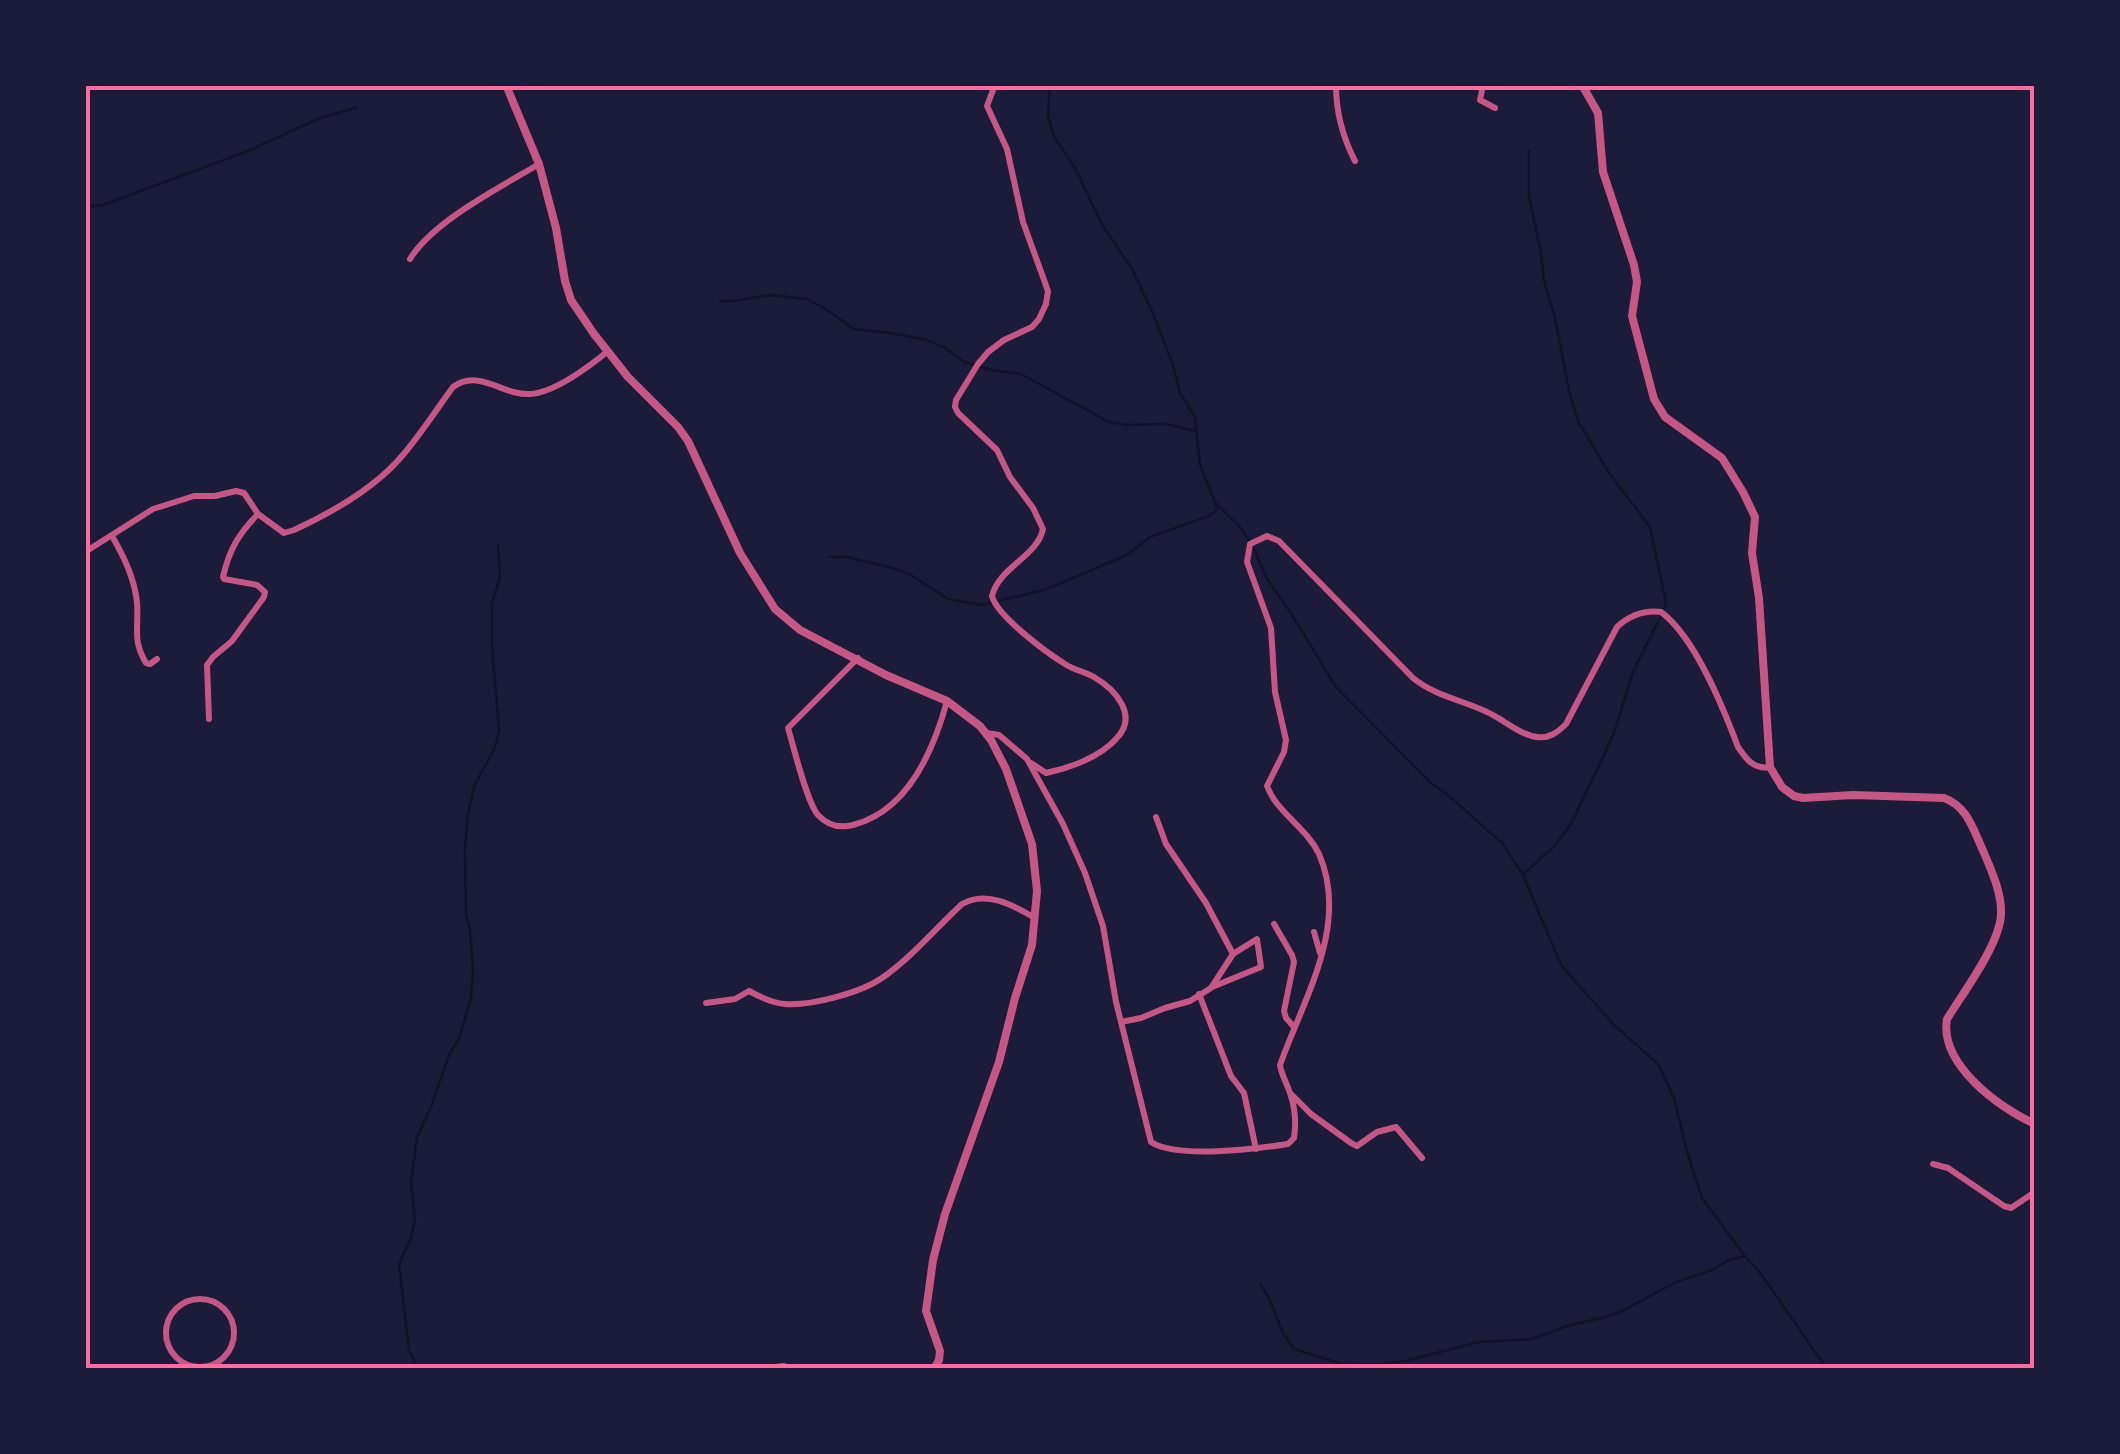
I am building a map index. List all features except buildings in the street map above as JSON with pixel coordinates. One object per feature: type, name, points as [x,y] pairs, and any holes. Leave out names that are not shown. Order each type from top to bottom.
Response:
[{"type":"street","points":[[506,85],[539,164],[572,300],[608,352],[688,441],[740,553],[776,610],[800,630],[947,701],[972,719],[987,733],[1006,769],[1032,844],[1037,871],[1032,945],[999,1062],[933,1260],[926,1311],[940,1351],[934,1369]]},
{"type":"street","points":[[987,733],[999,735],[1046,773],[1107,747],[1126,723],[1119,698],[1113,692],[1094,677],[1063,663],[1016,626],[998,611],[992,596],[1000,578],[1038,542],[1043,529],[997,450],[958,413],[956,400],[988,352],[1039,319],[1048,291],[1023,222],[1007,149],[987,106],[995,85]]},
{"type":"street","points":[[1336,85],[1338,116],[1354,161]]},
{"type":"street","points":[[1482,85],[1480,100],[1495,108]]},
{"type":"street","points":[[1582,85],[1598,112],[1604,172],[1634,265],[1637,282],[1632,316],[1654,399],[1665,417],[1722,458],[1755,517],[1752,553],[1759,598],[1770,767],[1782,787],[1794,796],[1944,798],[1963,810],[1989,864],[2001,913],[1997,934],[1947,1020],[1945,1035],[1954,1058],[1983,1089],[2035,1124]]},
{"type":"street","points":[[410,258],[432,232],[539,164]]},
{"type":"street","points":[[85,552],[154,509],[194,496],[240,492],[258,514],[286,532],[345,504],[375,482],[400,458],[461,381],[479,380],[533,394],[581,372],[608,352]]},
{"type":"street","points":[[208,719],[207,666],[232,642],[264,597],[257,585],[222,577],[240,532],[258,514]]},
{"type":"street","points":[[112,536],[128,563],[136,593],[134,630],[139,650],[146,663],[158,659]]},
{"type":"street","points":[[1422,1158],[1396,1127],[1377,1132],[1357,1146],[1351,1143],[1311,1114],[1291,1094],[1282,1078],[1280,1065],[1321,959],[1328,922],[1328,891],[1316,850],[1303,830],[1275,802],[1268,786],[1286,740],[1275,692],[1270,628],[1247,562],[1252,542],[1265,536],[1278,541],[1426,688],[1536,737],[1547,737],[1566,724],[1616,627],[1640,614],[1661,612],[1681,632],[1714,687],[1743,755],[1756,766],[1770,767]]},
{"type":"street","points":[[858,658],[788,728],[814,812],[826,822],[843,827],[863,822],[885,809],[921,768],[934,744],[947,701]]},
{"type":"street","points":[[1026,759],[1063,824],[1103,926],[1121,1022],[1151,1142],[1170,1149],[1227,1152],[1288,1144],[1294,1138],[1291,1094]]},
{"type":"street","points":[[1156,817],[1166,844],[1233,954]]},
{"type":"street","points":[[706,1004],[735,999],[749,991],[786,1004],[859,989],[880,979],[962,904],[978,897],[1008,904],[1036,918]]},
{"type":"street","points":[[1274,924],[1294,962],[1284,1011],[1294,1027]]},
{"type":"street","points":[[1314,932],[1321,959]]},
{"type":"street","points":[[1121,1022],[1179,1005],[1260,967],[1257,939],[1233,954],[1211,988]]},
{"type":"street","points":[[1200,994],[1231,1076],[1244,1092],[1256,1149]]},
{"type":"street","points":[[1933,1164],[1948,1168],[2011,1208],[2035,1192]]},
{"type":"street","points":[[192,1300],[216,1302],[232,1320],[232,1344],[223,1358],[210,1367],[193,1366],[178,1358],[169,1345],[167,1329],[172,1314],[192,1300]]},
{"type":"street","points":[[757,1369],[790,1369]]},
{"type":"waterway","points":[[1050,85],[1048,117],[1054,136],[1076,170],[1103,226],[1132,269],[1152,311],[1180,393],[1195,417],[1200,465],[1215,502],[1249,540]]},
{"type":"waterway","points":[[85,207],[103,205],[248,151],[320,118],[356,108]]},
{"type":"waterway","points":[[1529,151],[1529,196],[1569,391],[1578,421],[1609,473],[1650,527],[1664,609]]},
{"type":"waterway","points":[[720,301],[771,295],[807,299],[854,329],[927,340],[965,362],[1021,374],[1109,422],[1166,424],[1195,431]]},
{"type":"waterway","points":[[830,557],[893,568],[948,599],[982,605],[1047,589],[1127,555],[1150,537],[1209,516],[1217,510],[1216,504]]},
{"type":"waterway","points":[[418,1369],[409,1350],[399,1264],[415,1218],[411,1184],[417,1137],[459,1038],[471,998],[473,970],[466,915],[465,850],[475,784],[494,750],[499,731],[492,647],[492,604],[500,576],[498,546]]},
{"type":"waterway","points":[[1253,547],[1267,579],[1336,687],[1431,783],[1503,844],[1523,875],[1561,965],[1614,1025],[1658,1064],[1674,1098],[1702,1198],[1827,1369]]},
{"type":"waterway","points":[[1523,875],[1571,824],[1615,730],[1633,672],[1661,616]]},
{"type":"waterway","points":[[1260,1283],[1294,1349],[1345,1365],[1384,1364],[1479,1342],[1532,1339],[1622,1311],[1676,1282],[1745,1256]]}]
